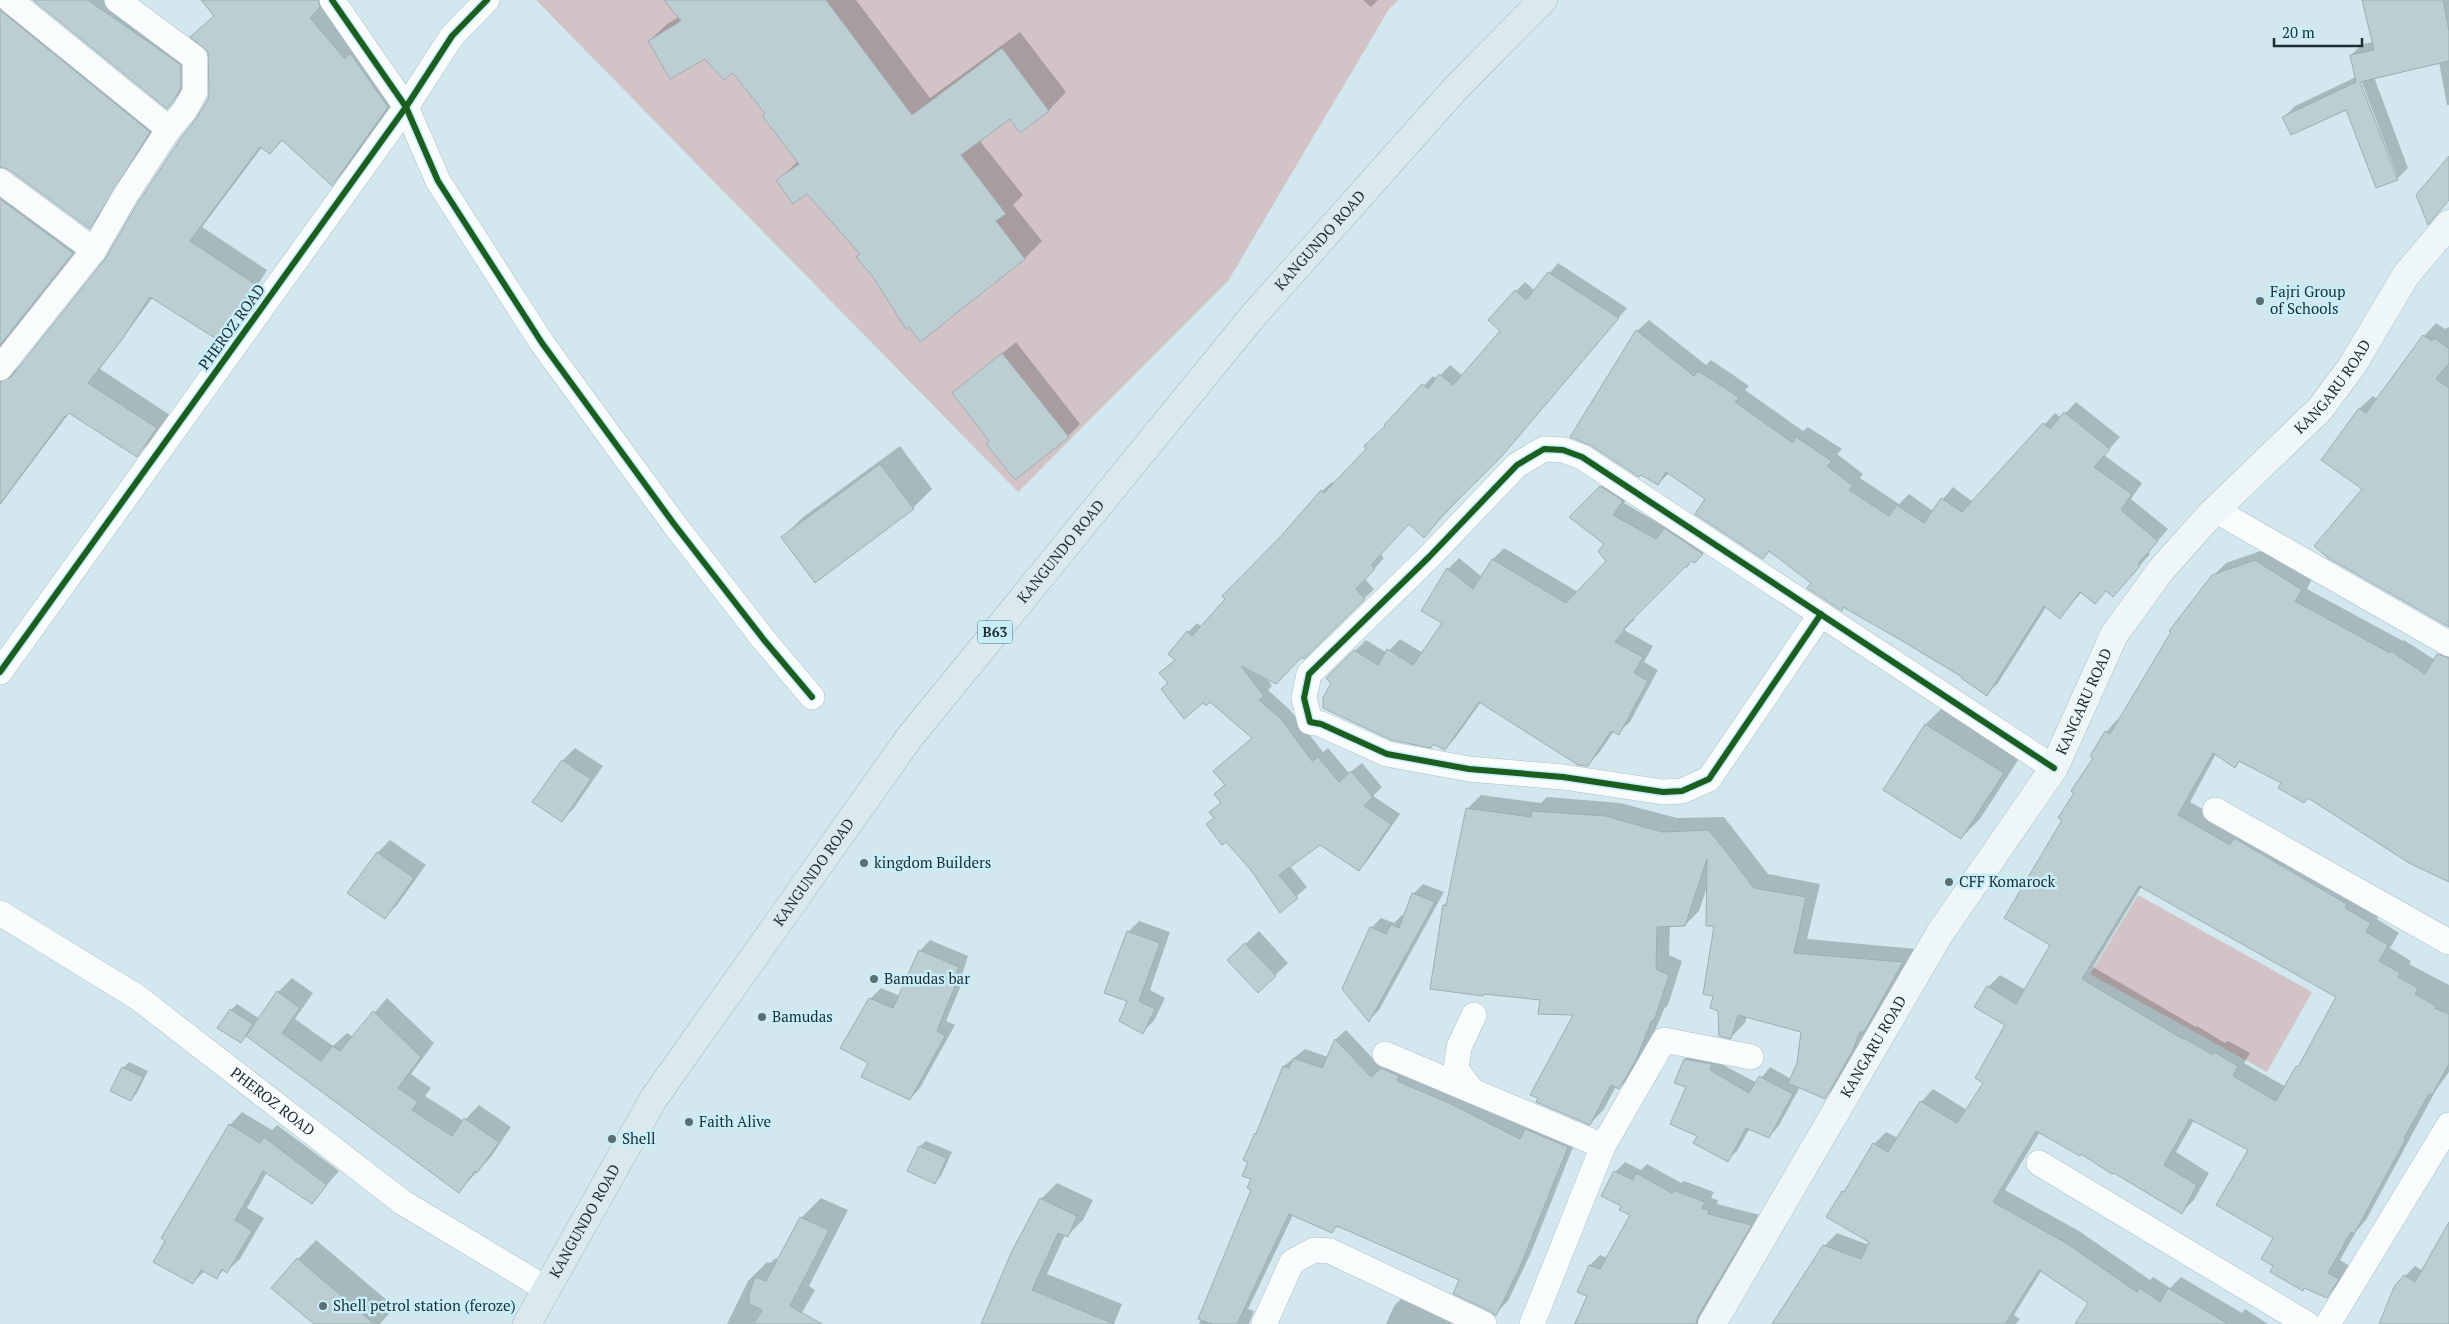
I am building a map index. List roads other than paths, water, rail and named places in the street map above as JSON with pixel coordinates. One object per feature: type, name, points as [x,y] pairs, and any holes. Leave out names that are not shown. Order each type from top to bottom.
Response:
[{"type":"highway","name":"KANGUNDO ROAD","points":[[527,1324],[548,1290],[654,1098],[909,738],[1253,316],[1456,88],[1543,0]]},
{"type":"main road","name":"KANGARU ROAD","points":[[1712,1324],[1940,933],[2054,768],[2114,635],[2161,570],[2215,510],[2320,409],[2352,366],[2406,275],[2449,224]]},
{"type":"street","points":[[10,0],[169,129]]},
{"type":"street","points":[[0,367],[94,250],[125,196],[169,129],[185,110],[195,92],[195,58],[117,0]]},
{"type":"street","points":[[332,0],[406,107],[438,181],[542,343],[674,524],[812,697]]},
{"type":"street","name":"PHEROZ ROAD","points":[[0,672],[406,107],[452,36],[488,0]]},
{"type":"street","points":[[0,181],[94,250]]},
{"type":"street","points":[[1821,614],[1709,779],[1682,791],[1663,792],[1563,777],[1469,769],[1387,754],[1321,724],[1310,722],[1304,698],[1309,674],[1429,557],[1517,465],[1544,449],[1563,450],[1582,457],[1821,614],[2054,768]]},
{"type":"street","points":[[2215,510],[2449,644]]},
{"type":"street","points":[[2215,810],[2449,942]]},
{"type":"street","name":"PHEROZ ROAD","points":[[0,913],[137,998],[402,1202],[548,1290]]},
{"type":"street","points":[[1472,1090],[1456,1069],[1460,1047],[1474,1015]]},
{"type":"street","points":[[1532,1324],[1603,1146],[1664,1040],[1751,1056]]},
{"type":"street","points":[[1385,1054],[1603,1146]]},
{"type":"street","points":[[2328,1324],[2449,1125]]},
{"type":"street","points":[[2039,1163],[2307,1324]]},
{"type":"street","points":[[1264,1324],[1292,1262],[1314,1250],[1330,1251],[1484,1324]]},
{"type":"place","name":"Fajri Group of Schools","points":[[2260,301]]},
{"type":"place","name":"kingdom Builders","points":[[864,863]]},
{"type":"place","name":"CFF Komarock","points":[[1949,882]]},
{"type":"place","name":"Bamudas bar","points":[[874,979]]},
{"type":"place","name":"Bamudas","points":[[762,1017]]},
{"type":"place","name":"Faith Alive","points":[[689,1122]]},
{"type":"place","name":"Shell","points":[[612,1139]]},
{"type":"place","name":"Shell petrol station (feroze)","points":[[323,1306]]}]
